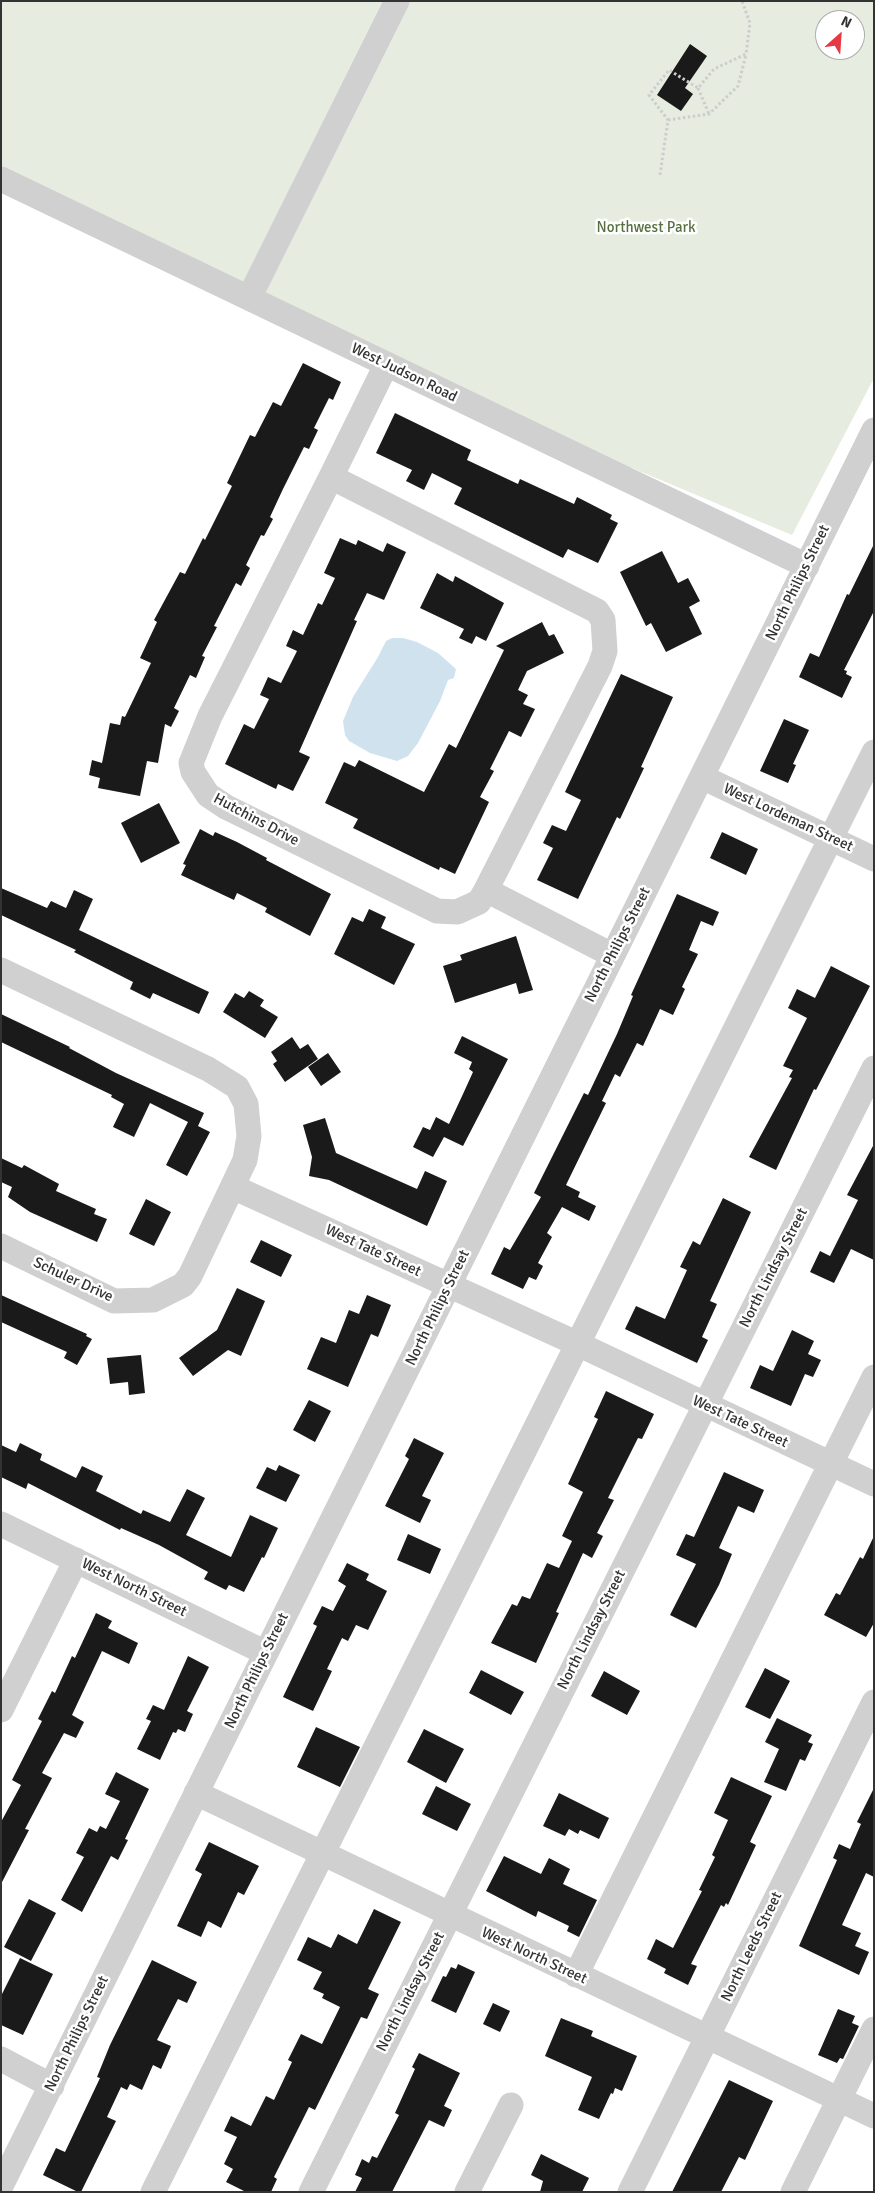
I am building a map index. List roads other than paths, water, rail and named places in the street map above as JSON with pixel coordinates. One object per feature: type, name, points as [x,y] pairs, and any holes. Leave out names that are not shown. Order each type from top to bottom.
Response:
[{"type":"street","points":[[249,298],[397,1]]},
{"type":"street","name":"West Judson Road","points":[[1,179],[807,566]]},
{"type":"street","name":"Hutchins Drive","points":[[331,478],[596,611],[603,620],[605,650],[600,666],[480,902],[457,912],[437,911],[226,807],[208,795],[193,772],[191,763],[210,716],[386,365]]},
{"type":"street","name":"North Philips Street","points":[[1,2188],[874,430]]},
{"type":"street","points":[[153,2192],[874,752]]},
{"type":"street","name":"West Lordeman Street","points":[[702,777],[874,859]]},
{"type":"street","points":[[486,890],[612,955]]},
{"type":"street","points":[[1,970],[208,1069],[237,1087],[246,1104],[249,1136],[245,1160],[233,1187]]},
{"type":"street","name":"North Lindsay Street","points":[[311,2192],[874,1068]]},
{"type":"street","name":"West Tate Street","points":[[233,1187],[578,1344],[705,1406],[874,1484]]},
{"type":"street","name":"Schuler Drive","points":[[1,1246],[114,1301],[152,1300],[183,1286],[190,1276],[233,1187]]},
{"type":"street","points":[[576,1975],[874,1377]]},
{"type":"street","name":"West North Street","points":[[1,1524],[266,1652]]},
{"type":"street","points":[[1,1710],[76,1560]]},
{"type":"street","name":"North Leeds Street","points":[[630,2192],[874,1702]]},
{"type":"street","name":"West North Street","points":[[196,1794],[874,2116]]},
{"type":"street","points":[[792,2192],[874,2029]]},
{"type":"street","points":[[1,2058],[52,2086]]},
{"type":"street","points":[[468,2192],[511,2105]]},
{"type":"street","points":[[1,2188],[6,2192]]},
{"type":"water","points":[[392,638],[403,638],[417,642],[438,653],[456,669],[454,678],[448,680],[440,701],[418,743],[408,756],[397,761],[370,753],[349,741],[345,735],[343,721],[353,697],[386,641]]},
{"type":"park label","name":"Northwest Park","points":[[646,228]]}]
